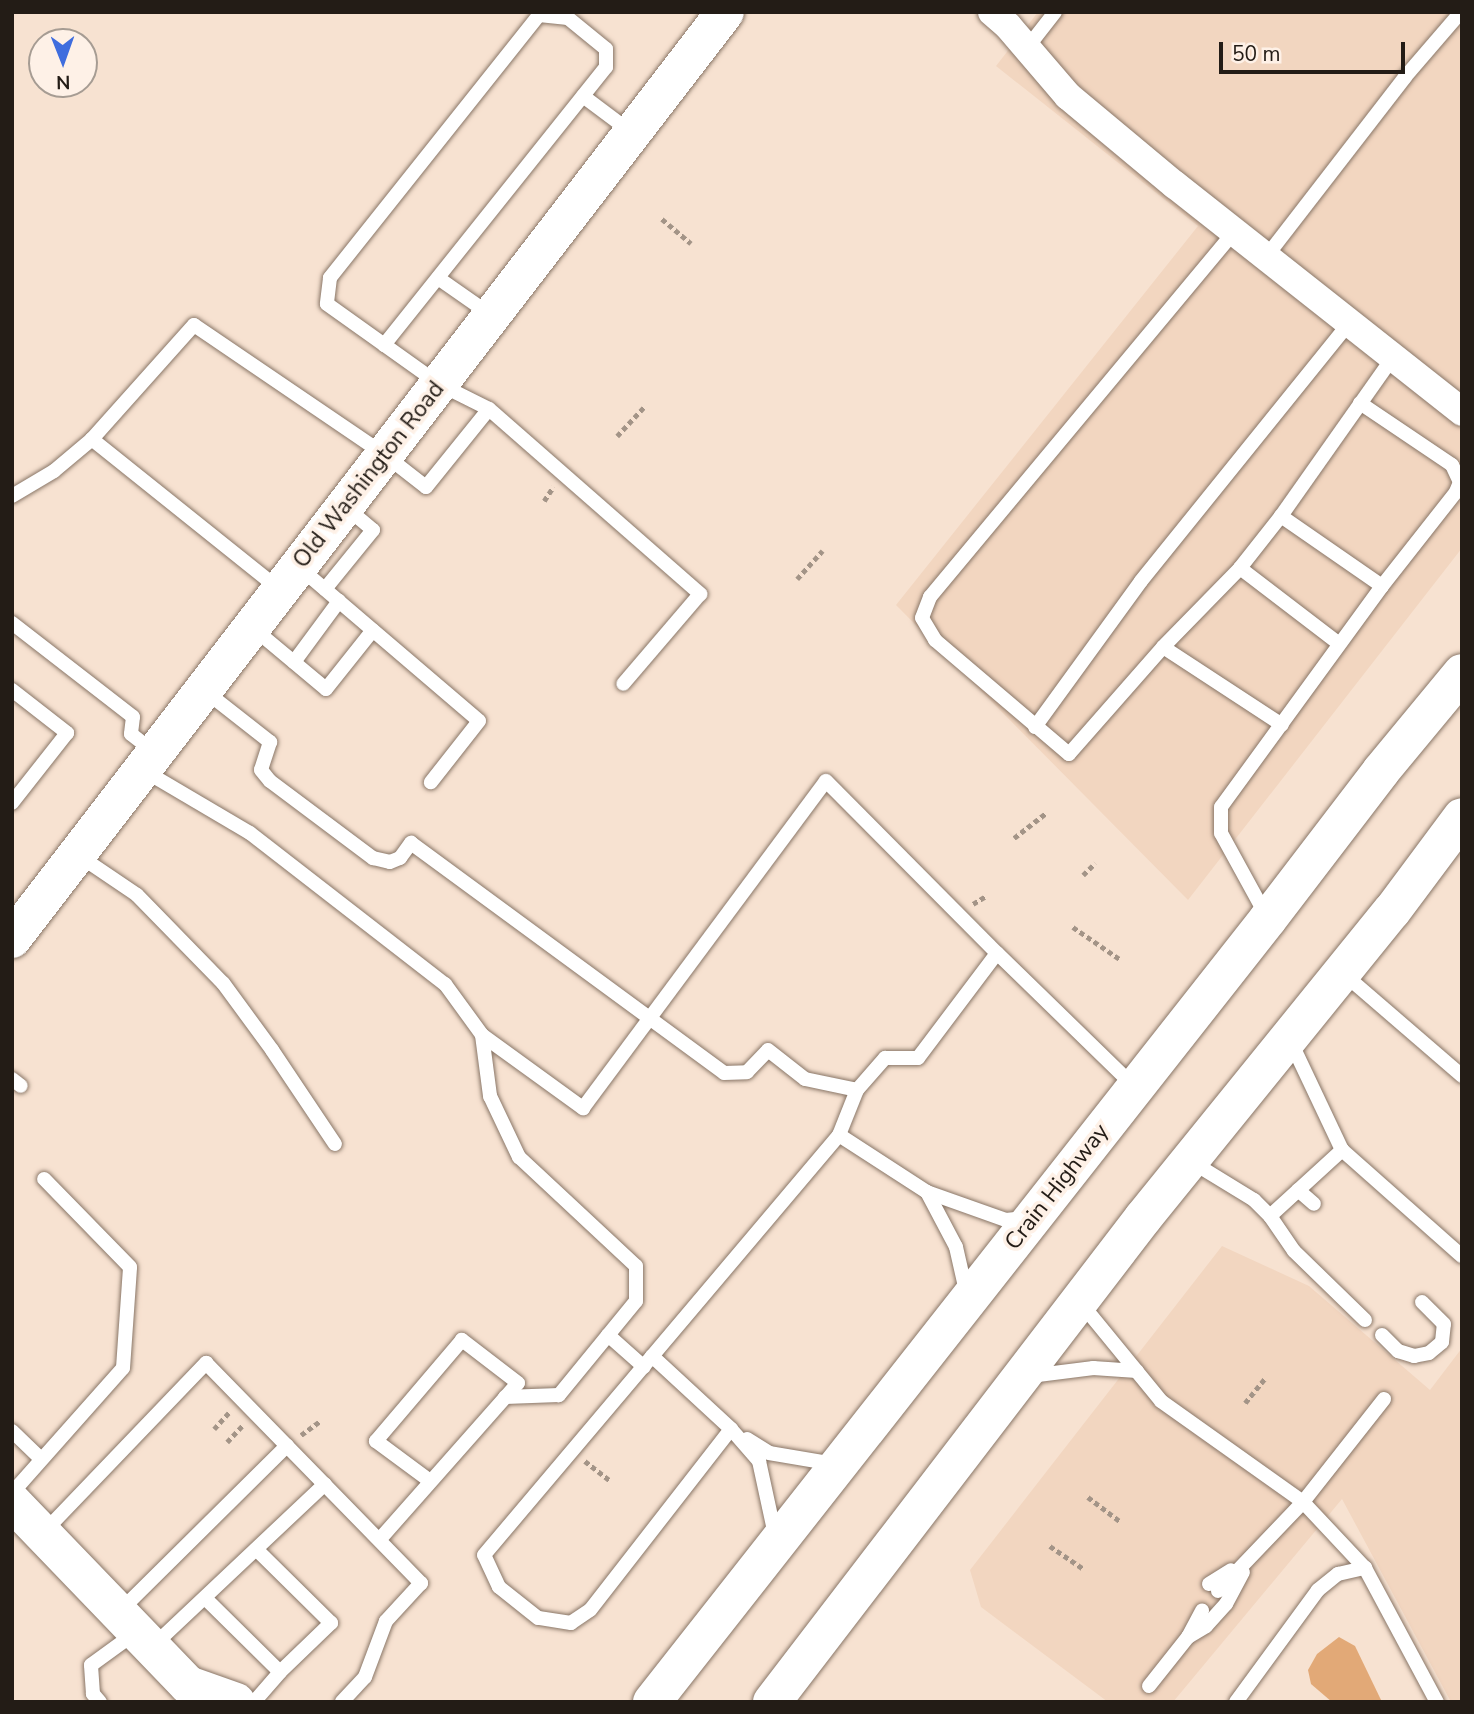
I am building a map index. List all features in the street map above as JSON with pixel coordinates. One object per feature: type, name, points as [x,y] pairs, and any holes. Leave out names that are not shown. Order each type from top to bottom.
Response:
[{"type":"main road","name":"Old Washington Road","points":[[17,922],[77,854],[252,627],[301,582],[345,506],[725,12]]},
{"type":"main road","name":"Crain Highway","points":[[652,1702],[1268,919],[1381,771],[1462,673]]},
{"type":"main road","points":[[772,1702],[1143,1218],[1192,1162],[1213,1129],[1342,972],[1462,817]]},
{"type":"main road","points":[[629,1702],[812,1499]]},
{"type":"main road","points":[[12,1502],[191,1693],[236,1702]]},
{"type":"street","points":[[992,12],[1068,96],[1234,232],[1462,412]]},
{"type":"lane","points":[[1027,48],[1055,12]]},
{"type":"lane","points":[[1266,257],[1405,77],[1461,12]]},
{"type":"lane","points":[[384,345],[606,67],[606,49],[568,18],[539,15],[330,278],[327,304],[384,345],[439,384],[489,409],[700,594],[623,684]]},
{"type":"lane","points":[[583,96],[632,133]]},
{"type":"lane","points":[[1234,232],[930,597],[922,618],[935,640],[1069,754],[1163,647],[1240,568],[1393,358]]},
{"type":"lane","points":[[438,278],[492,316]]},
{"type":"lane","points":[[1035,727],[1141,581],[1350,323]]},
{"type":"lane","points":[[12,496],[54,471],[92,439],[194,325],[385,455],[426,487],[489,409]]},
{"type":"lane","points":[[1268,919],[1221,833],[1222,807],[1338,643],[1456,492],[1460,482],[1452,465],[1360,403]]},
{"type":"lane","points":[[92,439],[301,582],[339,601],[479,721],[431,782]]},
{"type":"lane","points":[[1280,516],[1382,586]]},
{"type":"lane","points":[[1240,568],[1338,643]]},
{"type":"lane","points":[[294,662],[339,601]]},
{"type":"lane","points":[[12,623],[134,717],[131,734],[149,762],[250,833],[445,984],[482,1035],[583,1108],[825,781],[1135,1087]]},
{"type":"lane","points":[[252,627],[326,689],[373,630]]},
{"type":"lane","points":[[1163,647],[1282,725]]},
{"type":"lane","points":[[12,690],[67,733],[12,803]]},
{"type":"lane","points":[[204,690],[270,742],[261,770],[270,781],[373,858],[390,862],[400,858],[411,843],[724,1073],[747,1073],[768,1049],[805,1079],[857,1090]]},
{"type":"lane","points":[[77,854],[136,895],[223,984],[272,1049],[335,1144]]},
{"type":"lane","points":[[732,1429],[590,1610],[572,1623],[538,1618],[499,1587],[484,1555],[839,1135],[857,1090],[884,1058],[918,1058],[997,953]]},
{"type":"lane","points":[[1342,972],[1462,1076]]},
{"type":"lane","points":[[482,1035],[490,1096],[519,1157],[636,1266],[636,1301],[559,1395],[505,1397]]},
{"type":"lane","points":[[1289,1037],[1342,1150],[1462,1256]]},
{"type":"lane","points":[[839,1135],[927,1192],[1006,1220],[1034,1217]]},
{"type":"lane","points":[[1270,1216],[1342,1150]]},
{"type":"lane","points":[[1192,1162],[1254,1200],[1270,1216],[1294,1251],[1366,1320]]},
{"type":"lane","points":[[12,1493],[123,1368],[130,1267],[44,1179]]},
{"type":"lane","points":[[1298,1190],[1314,1204]]},
{"type":"lane","points":[[927,1192],[956,1247],[968,1300]]},
{"type":"lane","points":[[1080,1302],[1161,1401],[1303,1502],[1365,1568],[1437,1702]]},
{"type":"lane","points":[[1381,1335],[1398,1351],[1414,1356],[1429,1353],[1442,1342],[1444,1324],[1423,1302]]},
{"type":"lane","points":[[608,1335],[648,1362],[732,1429],[769,1452],[839,1465]]},
{"type":"lane","points":[[380,1539],[518,1383],[463,1340],[376,1441],[430,1481]]},
{"type":"lane","points":[[42,1534],[206,1363],[421,1584],[386,1622],[365,1677],[342,1702]]},
{"type":"lane","points":[[1022,1377],[1093,1368],[1137,1371]]},
{"type":"lane","points":[[1213,1588],[1250,1558],[1303,1502],[1384,1399]]},
{"type":"lane","points":[[732,1429],[760,1462],[776,1539]]},
{"type":"lane","points":[[12,1431],[41,1460]]},
{"type":"lane","points":[[134,1632],[287,1446]]},
{"type":"lane","points":[[100,1702],[93,1694],[91,1665],[134,1632],[205,1598],[325,1484]]},
{"type":"lane","points":[[254,1702],[280,1672],[331,1623],[256,1549]]},
{"type":"lane","points":[[1188,1637],[1206,1626],[1226,1604],[1250,1558]]},
{"type":"lane","points":[[1236,1702],[1318,1590],[1338,1574],[1365,1568]]},
{"type":"lane","points":[[205,1598],[280,1672]]},
{"type":"lane","points":[[1149,1686],[1188,1637],[1198,1608]]},
{"type":"path","points":[[662,219],[691,243]]},
{"type":"path","points":[[617,436],[644,407]]},
{"type":"path","points":[[797,579],[822,551]]},
{"type":"path","points":[[1014,838],[1046,813]]},
{"type":"path","points":[[1083,875],[1095,863]]},
{"type":"path","points":[[972,905],[986,896]]},
{"type":"path","points":[[1073,927],[1121,960]]},
{"type":"path","points":[[1245,1403],[1266,1377]]},
{"type":"path","points":[[573,1451],[609,1480]]},
{"type":"path","points":[[1088,1497],[1121,1522]]},
{"type":"path","points":[[1050,1546],[1085,1570]]},
{"type":"shaded area","points":[[1038,12],[1462,12],[1462,548],[1188,900],[896,605],[1198,226],[996,66]]},
{"type":"shaded area","points":[[1222,1246],[1309,1286],[1430,1390],[1462,1348],[1462,1702],[1451,1702],[1342,1499],[1173,1702],[1108,1702],[981,1607],[970,1570]]},
{"type":"shaded area","points":[[1339,1637],[1355,1646],[1382,1702],[1332,1702],[1311,1684],[1308,1670],[1317,1654]]}]
